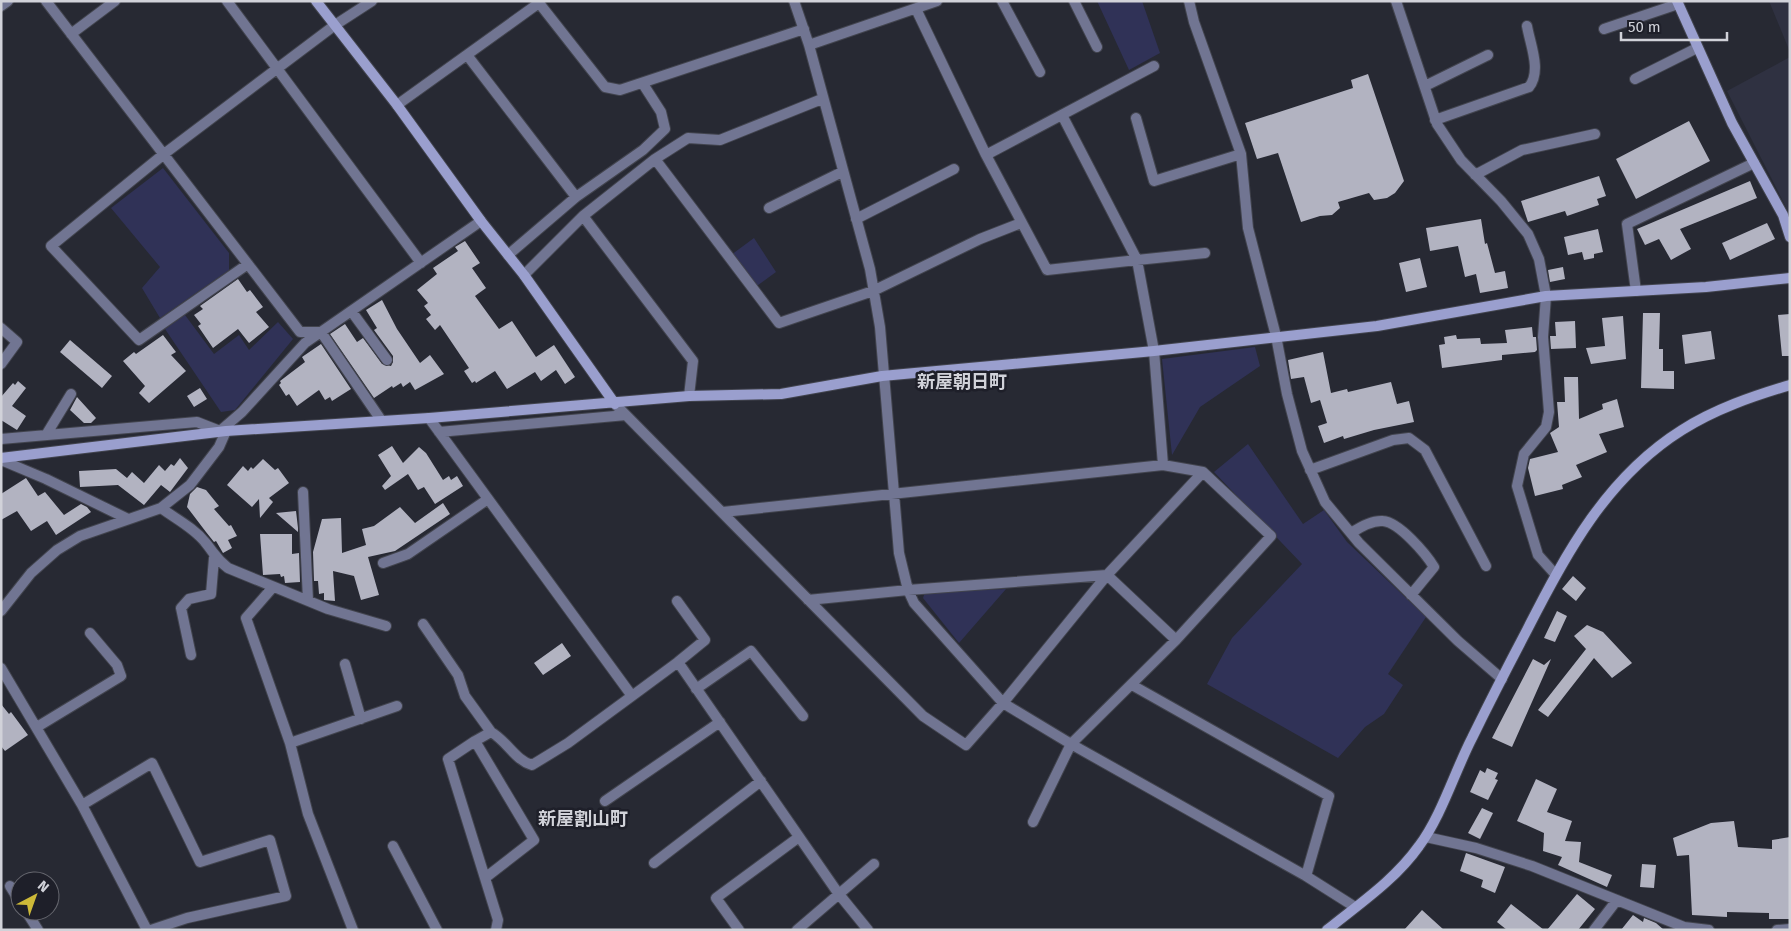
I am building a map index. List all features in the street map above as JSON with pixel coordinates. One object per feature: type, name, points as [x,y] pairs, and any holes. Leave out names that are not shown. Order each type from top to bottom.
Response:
[{"type":"street","points":[[1,6],[8,1]]},
{"type":"street","points":[[46,1],[300,332],[321,332]]},
{"type":"street","points":[[71,34],[115,1]]},
{"type":"street","points":[[227,1],[421,263]]},
{"type":"street","points":[[316,1],[397,105],[480,221],[524,275],[615,404],[724,512],[745,537],[923,716],[966,745],[1004,703],[1107,575],[1203,472]]},
{"type":"street","points":[[248,264],[139,340],[51,246],[164,154],[335,25],[372,1]]},
{"type":"street","points":[[794,1],[809,45],[822,99],[870,269],[880,327],[882,376],[899,553],[908,590],[919,610],[1004,703],[1071,744],[1306,876],[1355,907]]},
{"type":"street","points":[[809,45],[937,1]]},
{"type":"street","points":[[1002,1],[1040,72]]},
{"type":"street","points":[[1074,1],[1097,47]]},
{"type":"street","points":[[1189,1],[1194,22],[1241,154],[1248,228],[1276,336],[1286,394],[1302,451],[1310,470],[1325,502],[1351,533],[1458,641],[1502,679]]},
{"type":"street","points":[[1396,1],[1435,120],[1461,160],[1501,201],[1528,234],[1539,259],[1546,296],[1543,337],[1549,412],[1546,427],[1524,454],[1517,486],[1538,555],[1555,574]]},
{"type":"street","points":[[397,105],[540,2],[605,87],[620,90],[804,29]]},
{"type":"street","points":[[1604,29],[1678,2],[1732,123],[1783,215],[1790,237]]},
{"type":"street","points":[[916,9],[986,155],[1047,270],[1205,253]]},
{"type":"street","points":[[1435,120],[1529,87],[1535,80],[1536,69],[1526,26]]},
{"type":"street","points":[[1635,79],[1697,48]]},
{"type":"street","points":[[467,55],[576,197]]},
{"type":"street","points":[[1425,86],[1488,55]]},
{"type":"street","points":[[986,155],[1154,66]]},
{"type":"street","points":[[508,254],[576,197],[643,150],[665,129],[661,112],[642,84]]},
{"type":"street","points":[[524,275],[583,216],[655,160],[688,138],[720,140],[822,99]]},
{"type":"street","points":[[1062,115],[1137,260],[1154,351],[1163,465]]},
{"type":"street","points":[[1136,118],[1154,181],[1241,154]]},
{"type":"street","points":[[1475,175],[1522,150],[1595,134]]},
{"type":"street","points":[[655,160],[779,323],[873,291],[980,238],[1021,223]]},
{"type":"street","points":[[1636,291],[1627,224],[1754,163]]},
{"type":"street","points":[[856,219],[954,169]]},
{"type":"street","points":[[769,208],[842,172]]},
{"type":"street","points":[[583,216],[693,361],[689,396]]},
{"type":"street","points":[[1,611],[31,573],[58,550],[80,536],[162,508],[190,484],[219,447],[223,431],[292,356],[321,332],[480,221]]},
{"type":"street","points":[[1,459],[223,431],[429,418],[615,404],[689,396],[781,394],[882,376],[1154,351],[1377,326],[1546,296],[1706,287],[1790,278]]},
{"type":"street","points":[[352,312],[387,360]]},
{"type":"street","points":[[1,328],[17,342],[1,364]]},
{"type":"street","points":[[321,332],[381,420]]},
{"type":"street","points":[[1328,930],[1407,861],[1426,837],[1555,574],[1581,530],[1606,496],[1643,458],[1682,430],[1743,400],[1790,385]]},
{"type":"street","points":[[46,435],[71,394]]},
{"type":"street","points":[[439,432],[626,415]]},
{"type":"street","points":[[429,418],[632,696]]},
{"type":"street","points":[[1,439],[197,422],[223,431]]},
{"type":"street","points":[[1310,470],[1393,440],[1409,438],[1425,450],[1486,566]]},
{"type":"street","points":[[1,459],[128,519]]},
{"type":"street","points":[[724,512],[894,492],[1163,465],[1203,472],[1271,536],[1176,640],[1071,744],[1033,822]]},
{"type":"street","points":[[304,492],[308,600]]},
{"type":"street","points":[[383,563],[408,554],[488,499]]},
{"type":"street","points":[[162,508],[189,527],[205,542],[214,558],[228,568],[308,600],[386,626]]},
{"type":"street","points":[[1351,533],[1366,524],[1383,521],[1396,525],[1429,558],[1434,567],[1411,594]]},
{"type":"street","points":[[191,654],[181,608],[189,599],[211,594],[214,558]]},
{"type":"street","points":[[808,600],[908,590],[1107,575],[1176,640]]},
{"type":"street","points":[[273,587],[246,618],[290,743],[308,814],[353,930]]},
{"type":"street","points":[[423,624],[458,675],[465,696],[491,732],[498,736],[523,762],[532,765],[568,743],[705,640],[677,601]]},
{"type":"street","points":[[37,727],[121,676],[117,665],[90,633]]},
{"type":"street","points":[[696,689],[751,651],[803,716]]},
{"type":"street","points":[[678,662],[838,893],[868,930]]},
{"type":"street","points":[[345,664],[361,719]]},
{"type":"street","points":[[1,668],[82,805],[149,930],[187,918],[286,896],[270,840],[200,862],[152,763],[82,805]]},
{"type":"street","points":[[1132,685],[1329,796],[1306,876]]},
{"type":"street","points":[[290,743],[397,706]]},
{"type":"street","points":[[605,801],[720,722]]},
{"type":"street","points":[[491,732],[448,759],[498,920],[496,930]]},
{"type":"street","points":[[475,741],[534,840],[485,878]]},
{"type":"street","points":[[654,863],[761,781]]},
{"type":"street","points":[[739,930],[716,898],[799,837]]},
{"type":"street","points":[[1426,837],[1476,848],[1532,866],[1684,926],[1709,930]]},
{"type":"street","points":[[394,846],[437,930]]},
{"type":"street","points":[[797,930],[874,864]]},
{"type":"street","points":[[1594,930],[1616,900]]},
{"type":"street","points":[[1776,930],[1790,929]]},
{"type":"shaded area","points":[[1097,1],[1142,1],[1160,53],[1129,70]]},
{"type":"shaded area","points":[[1769,1],[1790,1],[1790,52]]},
{"type":"shaded area","points":[[1790,57],[1790,215],[1727,91]]},
{"type":"shaded area","points":[[163,168],[229,253],[229,270],[160,318],[142,288],[160,267],[111,208]]},
{"type":"shaded area","points":[[754,238],[776,272],[754,288],[731,255]]},
{"type":"shaded area","points":[[185,315],[214,354],[239,335],[249,350],[278,322],[293,339],[235,410],[221,412],[165,329]]},
{"type":"shaded area","points":[[1255,347],[1260,366],[1200,407],[1172,455],[1162,359]]},
{"type":"shaded area","points":[[1248,444],[1303,524],[1324,510],[1347,542],[1426,617],[1388,674],[1403,685],[1384,714],[1365,727],[1338,758],[1207,684],[1232,638],[1302,564],[1214,472]]},
{"type":"shaded area","points":[[1006,589],[959,643],[923,598],[925,592]]},
{"type":"building","points":[[1368,74],[1404,181],[1395,193],[1387,198],[1374,200],[1369,193],[1338,202],[1340,208],[1332,215],[1320,216],[1301,222],[1278,153],[1257,159],[1245,123],[1353,88],[1351,80]]},
{"type":"building","points":[[1689,121],[1710,161],[1636,199],[1616,159]]},
{"type":"building","points":[[1599,176],[1606,196],[1597,199],[1599,205],[1567,216],[1565,211],[1528,222],[1521,201]]},
{"type":"building","points":[[1750,181],[1757,198],[1680,229],[1691,249],[1671,260],[1659,239],[1645,245],[1637,229]]},
{"type":"building","points":[[1481,219],[1485,244],[1487,243],[1495,273],[1505,271],[1508,288],[1480,293],[1476,274],[1465,277],[1458,246],[1430,251],[1426,228]]},
{"type":"building","points":[[1767,223],[1775,239],[1730,260],[1722,243]]},
{"type":"building","points":[[1598,229],[1603,252],[1594,254],[1594,258],[1584,260],[1582,252],[1568,255],[1564,237]]},
{"type":"building","points":[[465,241],[480,263],[472,268],[486,288],[475,296],[499,329],[512,321],[536,357],[554,345],[575,377],[565,384],[556,370],[541,381],[535,372],[507,389],[495,371],[476,383],[475,381],[472,383],[464,371],[469,368],[440,325],[435,330],[426,319],[431,315],[424,306],[428,303],[417,290],[437,274],[433,268],[458,251],[455,247]]},
{"type":"building","points":[[1420,258],[1427,287],[1406,292],[1399,263]]},
{"type":"building","points":[[1563,267],[1565,279],[1550,282],[1548,270]]},
{"type":"building","points":[[238,279],[247,292],[250,290],[263,307],[256,312],[269,327],[249,343],[238,329],[213,348],[198,326],[201,324],[194,315],[203,309],[200,306]]},
{"type":"building","points":[[382,300],[397,329],[420,363],[430,355],[444,374],[415,390],[410,382],[403,387],[401,383],[393,388],[392,386],[374,398],[330,334],[345,324],[357,342],[363,338],[382,364],[391,366],[393,356],[374,330],[377,328],[366,310]]},
{"type":"building","points":[[1643,313],[1660,313],[1659,349],[1663,349],[1663,371],[1674,371],[1674,389],[1641,388]]},
{"type":"building","points":[[1790,314],[1790,356],[1782,356],[1778,315]]},
{"type":"building","points":[[1623,316],[1626,359],[1591,364],[1586,348],[1605,346],[1602,318]]},
{"type":"building","points":[[1575,321],[1576,348],[1551,349],[1550,336],[1556,336],[1555,322]]},
{"type":"building","points":[[1532,327],[1533,337],[1536,337],[1537,350],[1535,352],[1502,355],[1502,360],[1442,368],[1439,345],[1445,344],[1444,337],[1456,335],[1457,339],[1480,338],[1481,344],[1507,343],[1505,330]]},
{"type":"building","points":[[1711,331],[1715,359],[1685,364],[1682,335]]},
{"type":"building","points":[[163,335],[176,352],[171,355],[186,371],[149,403],[139,393],[145,386],[123,361],[134,352],[136,354]]},
{"type":"building","points":[[70,340],[112,376],[102,388],[60,352]]},
{"type":"building","points":[[321,344],[351,389],[332,401],[330,397],[325,400],[319,390],[297,406],[289,394],[286,396],[279,385],[280,381],[305,362],[302,357]]},
{"type":"building","points":[[1323,352],[1331,393],[1347,389],[1348,392],[1391,382],[1397,404],[1409,401],[1414,422],[1374,430],[1344,439],[1343,436],[1324,443],[1318,426],[1327,423],[1320,400],[1311,403],[1304,377],[1291,379],[1288,360]]},
{"type":"building","points":[[1564,377],[1578,377],[1579,419],[1603,409],[1602,404],[1617,399],[1624,427],[1599,434],[1607,452],[1576,465],[1582,477],[1562,485],[1563,489],[1535,496],[1528,468],[1530,459],[1558,452],[1550,433],[1559,427],[1557,402],[1565,402]]},
{"type":"building","points":[[18,381],[26,388],[12,406],[26,416],[17,430],[1,420],[1,397],[13,383],[15,385]]},
{"type":"building","points":[[200,388],[207,399],[194,407],[187,396]]},
{"type":"building","points":[[77,397],[96,418],[91,423],[84,423],[70,410]]},
{"type":"building","points":[[392,446],[403,463],[419,447],[426,453],[443,480],[449,476],[451,480],[457,476],[463,486],[435,504],[424,487],[418,490],[408,474],[385,490],[382,486],[391,476],[378,455]]},
{"type":"building","points":[[180,458],[188,468],[170,492],[161,485],[144,505],[118,485],[80,487],[79,471],[116,469],[127,478],[132,472],[144,483],[159,465],[165,471],[171,464],[174,466]]},
{"type":"building","points":[[263,459],[275,470],[278,468],[289,483],[269,498],[273,502],[260,518],[259,499],[252,507],[227,485],[243,466],[248,471],[251,467],[253,469]]},
{"type":"building","points":[[26,478],[38,496],[45,492],[64,515],[81,504],[91,512],[56,535],[47,521],[31,531],[17,511],[1,520],[1,494]]},
{"type":"building","points":[[197,487],[206,490],[219,506],[214,509],[229,526],[231,525],[237,536],[228,540],[232,548],[223,553],[216,541],[214,542],[187,507],[190,494]]},
{"type":"building","points":[[443,503],[450,514],[395,551],[368,557],[379,595],[361,600],[354,576],[333,571],[335,601],[324,600],[324,593],[319,594],[318,581],[314,581],[313,552],[322,519],[341,518],[342,553],[366,545],[362,529],[374,526],[400,507],[415,523]]},
{"type":"building","points":[[296,511],[298,528],[298,532],[276,513]]},
{"type":"building","points":[[260,534],[292,534],[292,554],[299,553],[300,582],[285,583],[284,576],[281,577],[280,574],[263,575]]},
{"type":"building","points":[[1573,576],[1586,588],[1576,601],[1562,589]]},
{"type":"building","points":[[1557,611],[1567,616],[1555,642],[1544,638]]},
{"type":"building","points":[[1587,625],[1603,632],[1632,663],[1612,678],[1594,658],[1548,717],[1538,710],[1586,649],[1574,636]]},
{"type":"building","points":[[562,643],[571,656],[543,675],[534,663]]},
{"type":"building","points":[[1533,659],[1544,665],[1551,659],[1512,747],[1492,738]]},
{"type":"building","points":[[1,704],[9,714],[11,712],[28,735],[5,751],[1,746]]},
{"type":"building","points":[[1487,768],[1498,773],[1495,779],[1498,780],[1488,800],[1470,792],[1480,770],[1485,773]]},
{"type":"building","points":[[1536,779],[1557,789],[1547,812],[1572,821],[1565,841],[1581,842],[1579,862],[1612,875],[1607,887],[1558,865],[1562,857],[1543,851],[1544,833],[1517,821]]},
{"type":"building","points":[[1482,808],[1493,813],[1480,839],[1468,833]]},
{"type":"building","points":[[1734,821],[1738,847],[1772,849],[1772,840],[1790,837],[1790,919],[1769,919],[1769,913],[1727,912],[1727,917],[1692,915],[1689,855],[1677,856],[1673,838],[1711,823]]},
{"type":"building","points":[[1466,853],[1505,867],[1495,893],[1481,887],[1483,880],[1460,871]]},
{"type":"building","points":[[1642,864],[1656,865],[1654,888],[1640,887]]},
{"type":"building","points":[[1577,894],[1595,909],[1578,930],[1547,930]]},
{"type":"building","points":[[1511,904],[1544,930],[1507,930],[1497,922]]},
{"type":"building","points":[[1422,910],[1444,930],[1404,930]]},
{"type":"building","points":[[1633,915],[1643,922],[1644,918],[1656,923],[1664,930],[1621,930]]},
{"type":"district","name":"新屋朝日町","points":[[962,382]]},
{"type":"district","name":"新屋割山町","points":[[583,819]]}]
